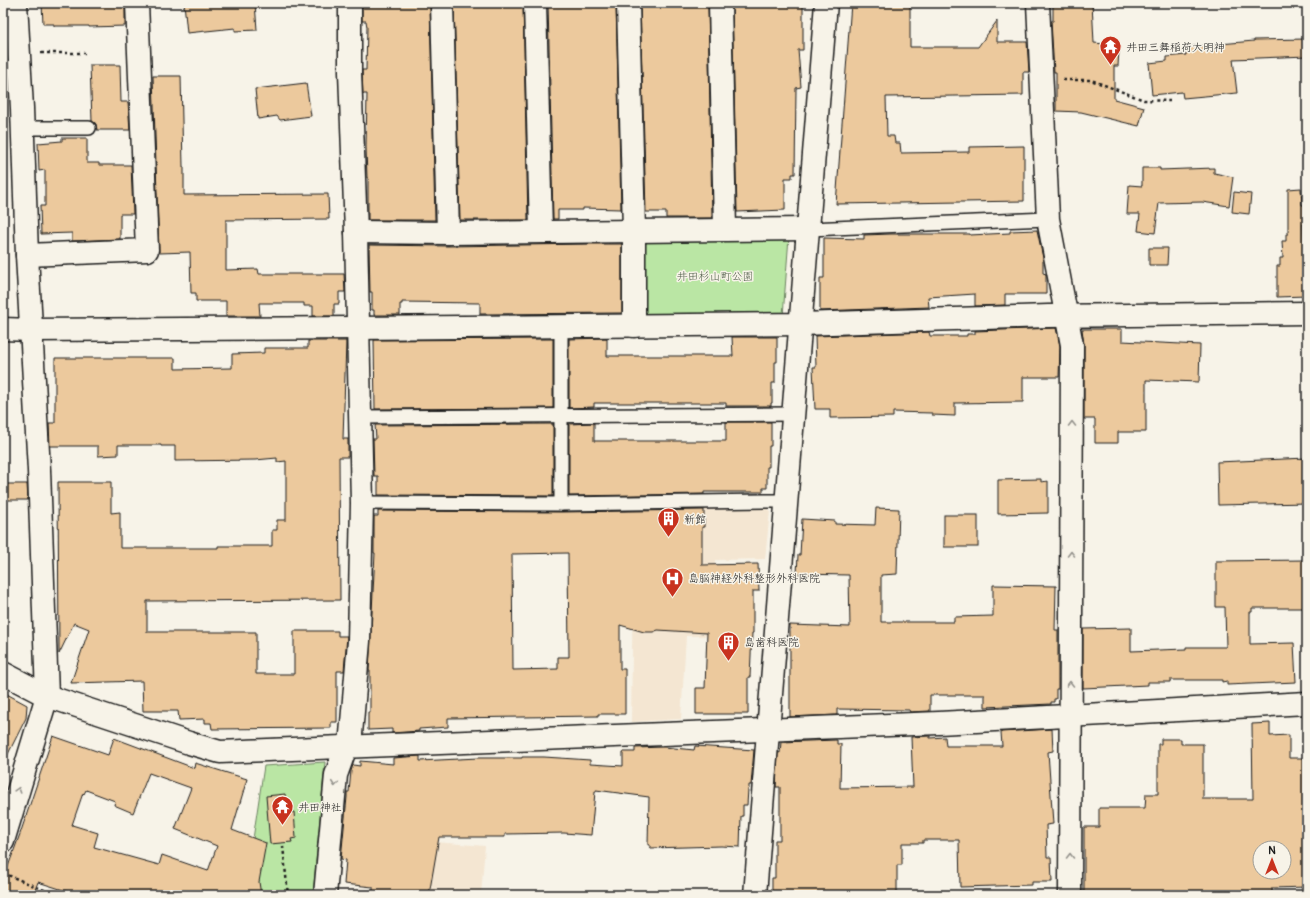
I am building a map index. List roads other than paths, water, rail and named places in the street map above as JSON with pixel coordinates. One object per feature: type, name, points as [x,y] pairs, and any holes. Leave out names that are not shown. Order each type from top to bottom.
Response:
[{"type":"street","points":[[3,841],[47,696],[39,470],[27,255],[16,3]]},
{"type":"street","points":[[27,255],[147,250],[137,3]]},
{"type":"street","points":[[325,895],[336,775],[348,747],[359,641],[362,503],[356,232],[350,72],[350,3]]},
{"type":"street","points":[[442,3],[448,232]]},
{"type":"street","points":[[535,3],[541,232]]},
{"type":"street","points":[[628,3],[634,230],[634,326]]},
{"type":"street","points":[[720,3],[725,229]]},
{"type":"street","points":[[755,895],[800,324],[810,229],[826,3]]},
{"type":"street","points":[[1038,3],[1048,219],[1072,345],[1070,895]]},
{"type":"street","points":[[356,232],[541,232],[810,229]]},
{"type":"street","points":[[3,329],[357,328],[800,324],[1067,316],[1307,313]]},
{"type":"street","points":[[3,673],[47,696],[220,752],[1070,717],[1307,703]]},
{"type":"lane","points":[[22,128],[89,128]]},
{"type":"lane","points":[[810,229],[1048,219]]},
{"type":"lane","points":[[561,326],[561,504]]},
{"type":"lane","points":[[359,416],[794,414]]},
{"type":"lane","points":[[362,503],[561,504],[786,501]]},
{"type":"place","name":"井田三舞稲荷大明神","points":[[1110,66]]},
{"type":"place","name":"新館","points":[[668,538]]},
{"type":"place","name":"島脳神経外科整形外科医院","points":[[673,598]]},
{"type":"place","name":"島歯科医院","points":[[728,662]]},
{"type":"place","name":"井田神社","points":[[282,826]]},
{"type":"park label","name":"井田杉山町公園","points":[[715,276]]}]
